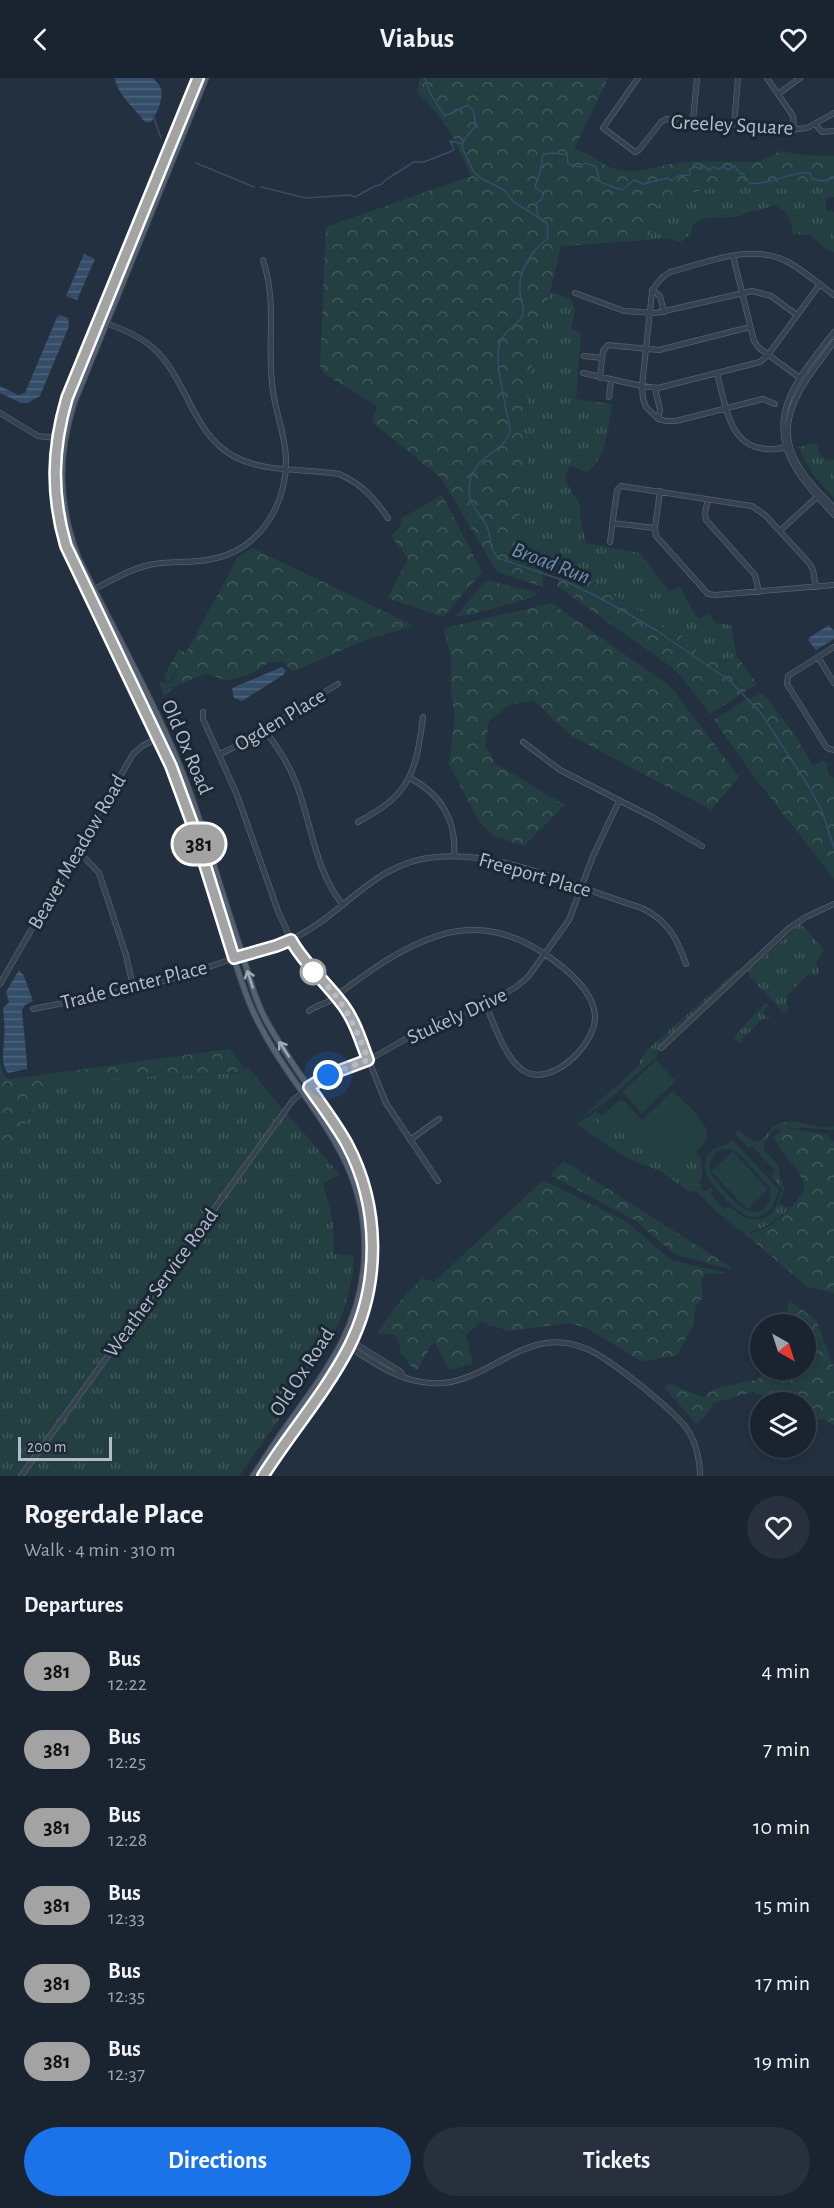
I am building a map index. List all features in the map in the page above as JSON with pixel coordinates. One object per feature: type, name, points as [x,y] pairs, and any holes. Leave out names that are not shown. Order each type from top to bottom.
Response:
[{"type":"main road","name":"Old Ox Road","points":[[198,78],[67,398],[56,438],[54,478],[57,513],[66,546],[159,738],[192,823],[252,1008],[262,1029],[334,1138],[345,1158],[358,1195],[365,1251],[362,1284],[353,1316],[331,1363],[254,1476]]},
{"type":"main road","name":"Old Ox Road","points":[[206,78],[74,403],[64,441],[61,485],[68,527],[78,557],[166,734],[192,799],[261,1011],[347,1145],[367,1198],[372,1234],[371,1273],[364,1309],[350,1345],[333,1375],[263,1476]]},
{"type":"street","name":"Greeley Square","points":[[638,78],[603,126],[604,131],[635,152],[663,120],[693,120],[803,129],[834,113]]},
{"type":"street","points":[[693,120],[697,78]]},
{"type":"street","points":[[734,125],[738,78]]},
{"type":"street","points":[[767,78],[793,116],[794,129]]},
{"type":"street","points":[[778,94],[800,78]]},
{"type":"street","points":[[815,124],[822,132],[834,131]]},
{"type":"street","points":[[775,404],[763,399],[676,421],[658,418],[646,407],[642,386],[652,290],[659,279],[670,272],[750,253],[774,256],[787,261],[834,295]]},
{"type":"street","points":[[733,256],[754,341],[768,355],[804,382]]},
{"type":"street","points":[[87,593],[142,566],[164,562],[214,559],[239,548],[256,536],[272,516],[280,496],[285,469],[284,440],[272,388],[272,301],[263,260]]},
{"type":"street","points":[[583,374],[655,388],[760,362],[768,355],[820,284]]},
{"type":"street","points":[[652,290],[660,296],[664,312]]},
{"type":"street","points":[[575,293],[624,311],[650,313],[664,312],[752,291],[766,294],[797,315]]},
{"type":"street","points":[[99,321],[140,338],[161,355],[203,429],[223,449],[257,465],[338,474],[350,479],[371,496],[388,518]]},
{"type":"street","points":[[600,378],[604,348],[608,345],[664,349],[750,327]]},
{"type":"street","points":[[834,332],[799,377],[785,406],[783,425],[788,447],[801,471],[834,515]]},
{"type":"street","points":[[788,447],[790,414],[796,394],[834,342]]},
{"type":"street","points":[[584,356],[602,358]]},
{"type":"street","points":[[717,373],[733,429],[753,447],[767,450],[788,447]]},
{"type":"street","points":[[609,397],[611,380]]},
{"type":"street","points":[[655,388],[660,410],[658,418]]},
{"type":"street","points":[[0,413],[38,436],[56,438]]},
{"type":"street","points":[[610,542],[617,490],[620,487],[660,491],[754,507],[763,512],[811,566],[816,587]]},
{"type":"street","points":[[660,491],[655,528],[660,541],[708,594],[834,585]]},
{"type":"street","points":[[819,494],[834,508]]},
{"type":"street","points":[[780,531],[819,494]]},
{"type":"street","points":[[708,499],[706,520],[755,575],[759,592]]},
{"type":"street","points":[[612,523],[655,528]]},
{"type":"street","points":[[834,647],[788,676],[786,681],[827,748],[834,750]]},
{"type":"street","points":[[818,657],[834,683]]},
{"type":"street","name":"Ogden Place","points":[[220,754],[250,740],[338,684]]},
{"type":"street","points":[[202,712],[247,819],[278,911],[291,940],[302,958],[335,995],[352,1019],[386,1103],[438,1181]]},
{"type":"street","points":[[358,822],[386,805],[401,791],[410,778],[418,752],[423,717]]},
{"type":"street","points":[[266,730],[296,782],[323,873],[331,890],[342,905]]},
{"type":"street","name":"Beaver Meadow Road","points":[[0,984],[133,754],[142,746],[166,734]]},
{"type":"street","points":[[523,742],[560,770],[654,818],[702,846]]},
{"type":"street","points":[[410,778],[426,787],[444,807],[454,830],[454,856]]},
{"type":"street","name":"Stukely Drive","points":[[303,1091],[328,1075],[368,1060],[439,1020],[486,1005],[528,977],[569,921],[599,841],[619,801]]},
{"type":"street","points":[[76,853],[86,859],[99,873],[126,955],[133,987]]},
{"type":"street","name":"Freeport Place","points":[[234,958],[291,940],[323,921],[368,883],[392,868],[422,859],[454,856],[509,864],[582,887],[654,914],[671,929],[686,964]]},
{"type":"street","points":[[661,1048],[784,932],[799,921],[834,904]]},
{"type":"street","points":[[309,1011],[364,974],[427,939],[453,931],[477,929],[520,939],[545,954],[579,983],[592,1002],[595,1025],[582,1049],[552,1073],[541,1075],[527,1073],[510,1056],[497,1033],[486,1005]]},
{"type":"street","name":"Trade Center Place","points":[[33,1009],[172,979],[234,958]]},
{"type":"street","name":"Weather Service Road","points":[[21,1476],[246,1164],[293,1100],[303,1091]]},
{"type":"street","points":[[410,1140],[440,1119]]},
{"type":"street","points":[[343,1341],[397,1377],[432,1383],[465,1378],[535,1345],[557,1343],[585,1348],[604,1359],[680,1419],[694,1443],[700,1476]]},
{"type":"green space","points":[[420,78],[608,78],[574,149],[617,170],[638,171],[688,162],[754,162],[764,160],[780,151],[802,155],[834,156],[834,184],[818,186],[809,182],[787,185],[784,188],[758,190],[729,184],[661,200],[655,213],[649,240],[561,246],[529,378],[527,417],[521,426],[528,467],[518,495],[519,514],[527,543],[542,552],[543,587],[497,572],[441,478],[372,422],[377,406],[324,374],[320,366],[326,227],[471,176],[448,127],[417,91]]},
{"type":"green space","points":[[809,182],[818,186],[834,183],[834,197],[826,198],[826,211],[834,212],[834,252],[829,251],[810,235],[792,234],[788,216],[774,205],[737,217],[703,218],[693,224],[691,234],[681,242],[665,238],[649,240],[655,213],[661,200],[729,184],[743,186]]},
{"type":"green space","points":[[550,292],[571,299],[575,311],[571,328],[581,333],[576,399],[612,404],[606,441],[594,466],[587,472],[571,466],[566,472],[565,480],[579,503],[586,543],[640,553],[669,591],[679,587],[681,589],[695,615],[700,619],[708,614],[716,623],[731,625],[737,656],[721,659],[708,657],[685,638],[569,568],[560,575],[544,570],[542,552],[527,543],[519,514],[518,495],[528,467],[521,426],[527,417],[529,378]]},
{"type":"green space","points":[[815,443],[822,457],[834,460],[834,498],[809,468],[799,447]]},
{"type":"green space","points":[[442,495],[482,572],[443,617],[387,598],[408,559],[391,536],[400,526],[402,518]]},
{"type":"green space","points":[[252,548],[415,626],[368,639],[292,672],[284,662],[270,662],[251,674],[227,681],[206,673],[174,687],[164,696],[159,682],[170,683],[184,657],[169,682],[165,680],[165,674],[178,651],[186,653],[238,557]]},
{"type":"green space","points":[[568,568],[685,638],[702,654],[714,659],[737,656],[757,684],[710,714],[680,675],[670,666],[557,586],[560,575]]},
{"type":"green space","points":[[486,580],[538,593],[531,598],[470,615],[456,616]]},
{"type":"green space","points":[[552,603],[671,687],[739,777],[711,810],[570,735],[533,700],[509,705],[489,721],[485,745],[496,764],[565,805],[524,846],[494,836],[479,822],[449,764],[455,716],[451,693],[451,659],[444,628]]},
{"type":"green space","points":[[763,693],[794,734],[813,765],[823,761],[827,762],[828,776],[834,777],[834,879],[749,770],[714,720],[747,699]]},
{"type":"green space","points":[[800,924],[824,950],[816,962],[819,972],[816,975],[809,974],[786,996],[789,1008],[783,1012],[747,974],[750,975],[749,970]]},
{"type":"green space","points":[[737,970],[739,971],[737,974],[658,1048],[657,1056],[609,1100],[579,1120],[637,1067],[646,1051]]},
{"type":"green space","points":[[765,1004],[768,1004],[772,1010],[768,1006],[762,1013],[767,1018],[770,1015],[771,1017],[762,1020],[742,1039],[741,1043],[738,1042],[734,1038],[736,1034]]},
{"type":"green space","points":[[229,1049],[245,1069],[242,1072],[52,1081],[0,1165],[0,1061],[4,1076],[10,1079]]},
{"type":"green space","points":[[656,1060],[676,1081],[642,1113],[622,1092]]},
{"type":"green space","points":[[247,1067],[340,1175],[323,1183],[333,1222],[334,1254],[354,1255],[348,1296],[342,1315],[325,1350],[241,1474],[237,1476],[0,1476],[0,1165],[49,1083],[55,1080],[240,1073]]},
{"type":"green space","points":[[671,1092],[674,1092],[698,1116],[703,1124],[704,1136],[689,1152],[677,1156],[664,1155],[653,1151],[644,1142],[639,1127],[629,1132],[618,1133],[598,1124],[602,1116],[619,1100],[623,1100],[642,1120]]},
{"type":"green space","points":[[597,1111],[602,1116],[599,1124],[609,1131],[640,1126],[680,1156],[696,1145],[703,1132],[703,1127],[707,1127],[706,1141],[696,1152],[701,1159],[703,1176],[699,1182],[703,1186],[700,1188],[705,1191],[712,1187],[710,1194],[724,1209],[731,1207],[736,1212],[754,1219],[766,1217],[771,1213],[783,1190],[771,1177],[775,1170],[752,1146],[749,1148],[735,1134],[739,1130],[748,1138],[760,1141],[772,1128],[786,1122],[822,1127],[834,1126],[834,1130],[774,1129],[767,1138],[764,1148],[776,1163],[785,1188],[778,1204],[789,1208],[769,1224],[745,1234],[719,1214],[697,1192],[688,1191],[659,1170],[622,1155],[576,1124]]},
{"type":"green space","points":[[783,1128],[826,1134],[834,1142],[834,1293],[808,1287],[745,1234],[764,1228],[780,1218],[805,1188],[799,1173],[774,1137]]},
{"type":"green space","points":[[733,1140],[780,1191],[770,1210],[763,1215],[751,1217],[741,1213],[718,1191],[707,1175],[705,1163],[709,1153]],"holes":[[[722,1149],[730,1149],[739,1154],[770,1188],[770,1201],[763,1209],[756,1212],[740,1205],[712,1176],[710,1164],[713,1157]]]},
{"type":"green space","points":[[733,1151],[768,1189],[747,1210],[711,1171]]},
{"type":"green space","points":[[564,1161],[731,1267],[730,1269],[674,1254],[636,1221],[550,1175]]},
{"type":"green space","points":[[543,1180],[627,1222],[671,1260],[726,1273],[705,1274],[701,1281],[703,1296],[695,1308],[694,1324],[677,1355],[643,1362],[586,1328],[569,1323],[509,1331],[482,1321],[466,1335],[473,1364],[449,1370],[435,1343],[431,1345],[418,1369],[414,1370],[401,1353],[398,1339],[392,1334],[377,1334],[395,1307],[422,1278],[434,1282]]},
{"type":"green space","points":[[789,1300],[808,1314],[787,1314]]},
{"type":"green space","points":[[816,1320],[834,1368],[834,1425],[824,1419],[816,1420],[816,1392],[750,1392],[714,1403],[703,1419],[696,1424],[665,1388],[668,1383],[703,1397],[716,1388],[757,1380],[816,1380]]},
{"type":"water","points":[[115,78],[153,78],[159,85],[161,100],[151,122],[145,122],[127,101],[119,90]]},
{"type":"water","points":[[84,254],[95,259],[77,300],[66,296]]},
{"type":"water","points":[[60,315],[68,318],[69,326],[40,396],[28,403],[21,403],[0,393],[0,386],[18,395],[25,393],[57,317]]},
{"type":"water","points":[[829,625],[834,631],[834,639],[816,650],[808,640]]},
{"type":"water","points":[[282,667],[286,671],[283,675],[242,701],[234,698],[232,688]]},
{"type":"water","points":[[19,970],[24,976],[33,1001],[25,1005],[22,1010],[27,1069],[8,1073],[3,1061],[3,1008],[9,1002],[6,992]]},
{"type":"waterway","name":"Broad Run","points":[[425,78],[430,93],[445,116],[468,105],[473,110],[476,125],[464,140],[462,147],[473,171],[479,177],[504,190],[514,202],[547,223],[548,238],[527,261],[521,276],[520,292],[523,314],[504,335],[499,349],[499,372],[510,432],[507,439],[475,469],[469,489],[470,499],[488,529],[494,553],[498,558],[565,581],[600,598],[656,630],[730,681],[761,713],[809,787],[822,811],[834,848]]},
{"type":"waterway","points":[[154,118],[161,138]]},
{"type":"waterway","points":[[261,187],[306,198],[350,195],[355,197],[380,185],[414,162],[424,162],[452,151],[454,149],[450,141],[463,144]]},
{"type":"waterway","points":[[538,216],[536,203],[542,199],[543,193],[535,187],[543,154],[567,155],[568,164],[579,167],[585,163],[596,167],[600,182],[622,190],[634,180],[643,184],[668,178],[672,181],[678,176],[690,175],[690,169],[695,167],[702,169],[703,165],[708,170],[715,167],[728,170],[735,166],[739,173],[744,174],[745,181]]},
{"type":"waterway","points":[[196,163],[254,187]]},
{"type":"waterway","points":[[749,183],[802,173],[810,173],[812,179],[823,181],[834,178]]},
{"type":"bus line","name":"381","points":[[198,78],[67,398],[56,438],[54,488],[59,522],[73,564],[171,766],[192,823],[234,958],[291,940],[302,958],[345,1007],[368,1060],[321,1078],[309,1087],[342,1135],[354,1158],[367,1198],[371,1221],[372,1260],[370,1284],[364,1309],[350,1346],[333,1375],[263,1476]]},
{"type":"route","points":[[313,972],[345,1007],[368,1060],[328,1075]]}]
